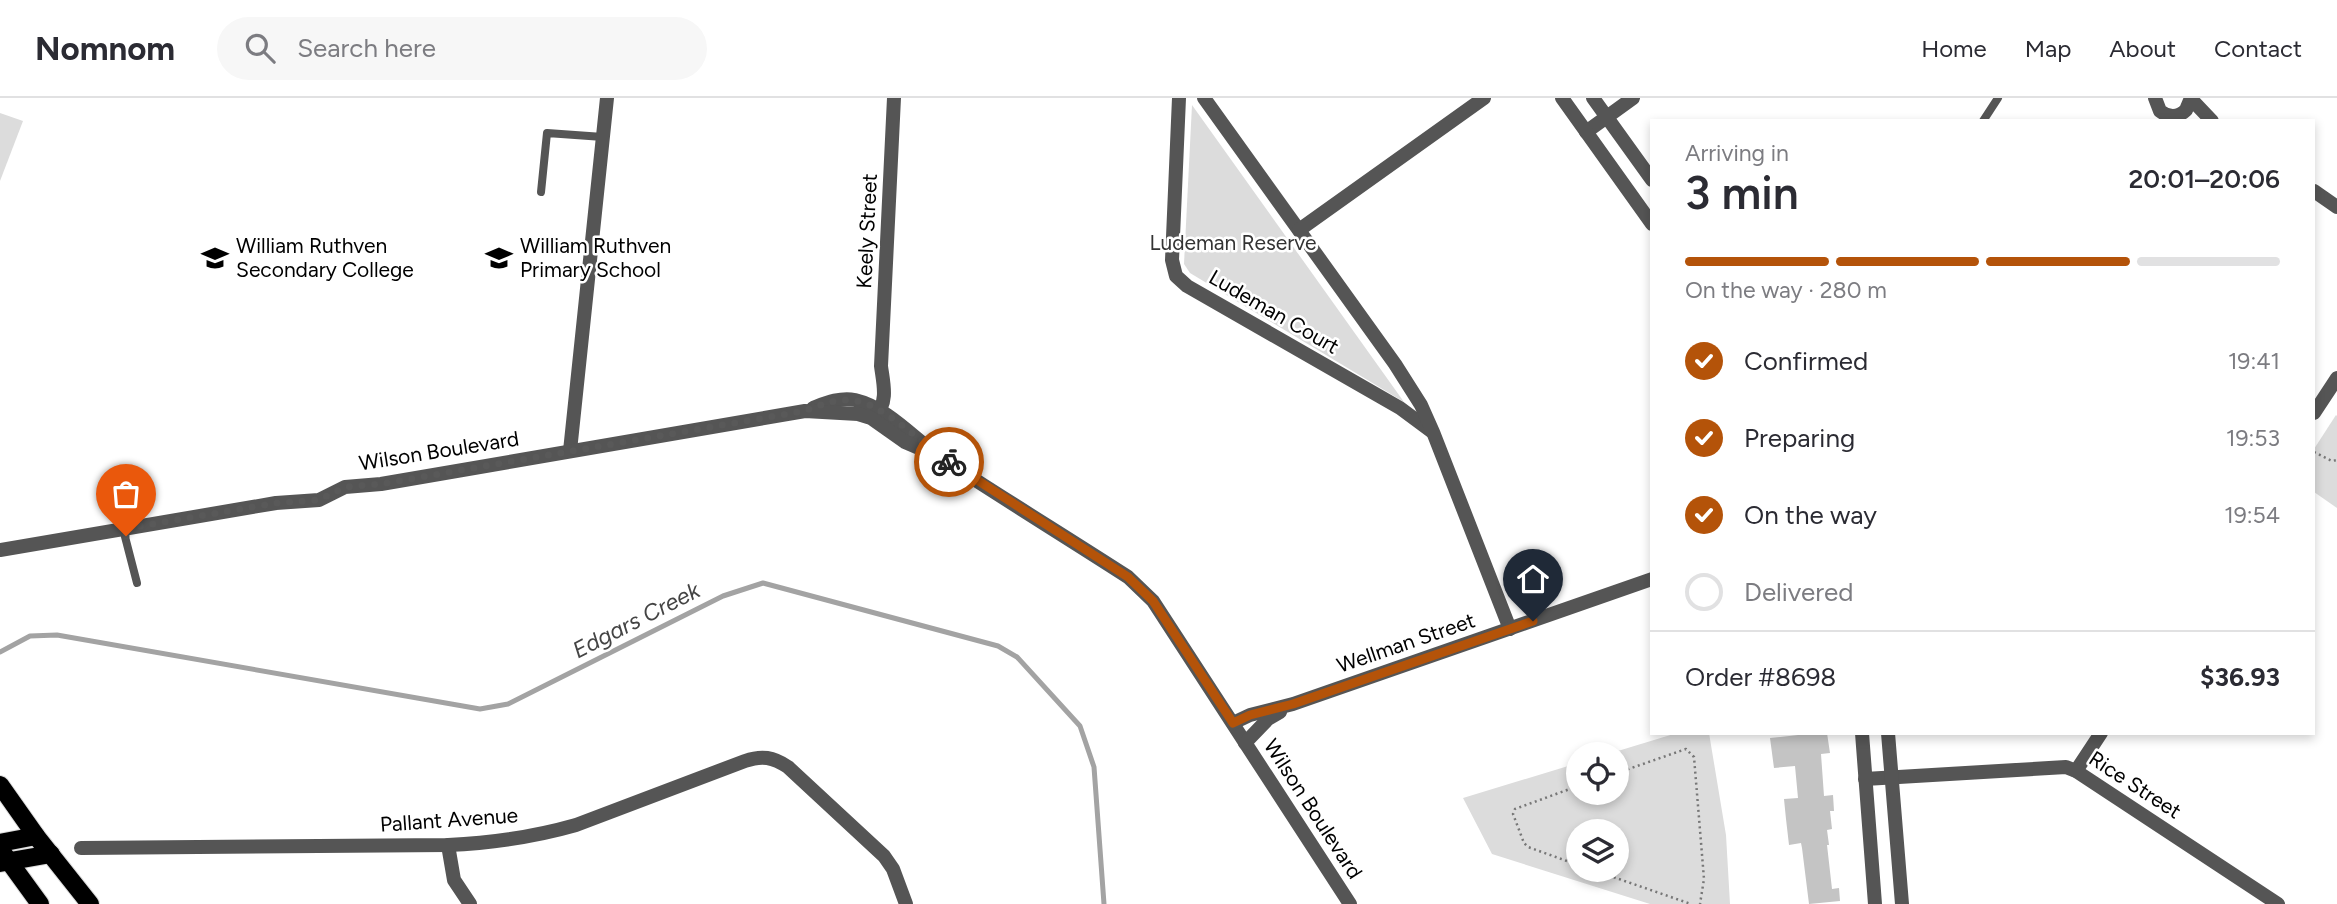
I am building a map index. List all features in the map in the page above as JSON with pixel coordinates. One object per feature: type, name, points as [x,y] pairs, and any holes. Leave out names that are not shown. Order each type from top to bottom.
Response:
[{"type":"main road","points":[[0,785],[90,904]]},
{"type":"main road","points":[[0,843],[36,836]]},
{"type":"main road","points":[[3,857],[51,854]]},
{"type":"main road","points":[[3,857],[40,904]]},
{"type":"street","points":[[570,451],[607,98]]},
{"type":"street","name":"Keely Street","points":[[873,412],[884,396],[881,366],[894,98]]},
{"type":"street","name":"Ludeman Court","points":[[1179,98],[1171,260],[1176,276],[1186,286],[1400,408],[1433,432]]},
{"type":"street","name":"Ludeman Court","points":[[1204,98],[1409,384],[1433,432],[1510,629]]},
{"type":"street","points":[[1299,230],[1483,98]]},
{"type":"street","points":[[1562,98],[1650,221]]},
{"type":"street","points":[[1593,98],[1650,177]]},
{"type":"street","points":[[1586,132],[1633,98]]},
{"type":"street","points":[[2155,99],[2165,115],[2176,117],[2186,110],[2191,99],[2210,119]]},
{"type":"street","points":[[2150,119],[2155,99]]},
{"type":"street","points":[[2315,192],[2337,207]]},
{"type":"street","points":[[2315,411],[2337,378]]},
{"type":"street","name":"Wilson Boulevard","points":[[0,551],[276,503],[319,500],[345,487],[381,484],[804,411],[858,414],[873,412],[905,442],[940,457],[1128,577],[1153,601],[1350,904]]},
{"type":"street","name":"Wellman Street","points":[[1233,723],[1650,580]]},
{"type":"street","name":"Wellman Street","points":[[1245,743],[1268,719],[1293,704]]},
{"type":"street","points":[[1862,735],[1875,904]]},
{"type":"street","points":[[1888,735],[1902,904]]},
{"type":"street","points":[[2076,771],[2100,735]]},
{"type":"street","name":"Pallant Avenue","points":[[81,848],[448,845],[522,838],[576,825],[762,757],[779,761],[788,767],[875,846],[893,869],[906,904]]},
{"type":"street","name":"Rice Street","points":[[1866,779],[2066,767],[2278,904]]},
{"type":"street","points":[[448,845],[454,880],[470,904]]},
{"type":"lane","points":[[1984,119],[1998,98]]},
{"type":"lane","points":[[541,192],[547,134],[603,136]]},
{"type":"lane","points":[[123,529],[137,583]]},
{"type":"path","points":[[2315,452],[2332,461],[2337,460]]},
{"type":"path","points":[[1629,769],[1686,749],[1694,757],[1704,879],[1700,904]]},
{"type":"path","points":[[1566,790],[1515,809],[1513,814],[1528,847],[1566,861]]},
{"type":"path","points":[[1628,882],[1691,904]]},
{"type":"green space","name":"Ludeman Reserve","points":[[1192,105],[1404,402],[1190,273],[1184,264]]},
{"type":"green space","points":[[0,113],[23,121],[0,181]]},
{"type":"green space","points":[[2336,415],[2337,508],[2315,493],[2315,447]]},
{"type":"green space","points":[[1670,735],[1709,735],[1726,835],[1730,904],[1650,904],[1580,882],[1629,882],[1629,819],[1566,819],[1566,877],[1492,854],[1463,798],[1566,767],[1566,805],[1629,805],[1629,748]]},
{"type":"building","points":[[1827,735],[1830,753],[1821,754],[1824,796],[1833,795],[1834,811],[1830,811],[1832,829],[1827,830],[1827,845],[1832,889],[1839,888],[1840,901],[1809,904],[1801,843],[1789,845],[1786,819],[1784,799],[1798,798],[1795,766],[1774,768],[1770,738]]},
{"type":"waterway","name":"Edgars Creek","points":[[0,652],[30,636],[57,635],[480,709],[508,704],[723,596],[763,583],[998,646],[1017,657],[1080,726],[1094,767],[1104,904]]},
{"type":"way so far","points":[[126,536],[123,529],[276,503],[319,500],[345,487],[381,484],[804,411],[829,402],[846,400],[856,401],[880,411],[949,462]]},
{"type":"place","name":"William Ruthven Secondary College","points":[[215,258]]},
{"type":"place","name":"William Ruthven Primary School","points":[[499,258]]},
{"type":"route","points":[[949,462],[1128,577],[1153,601],[1233,723],[1250,715],[1293,704],[1533,621]]}]
